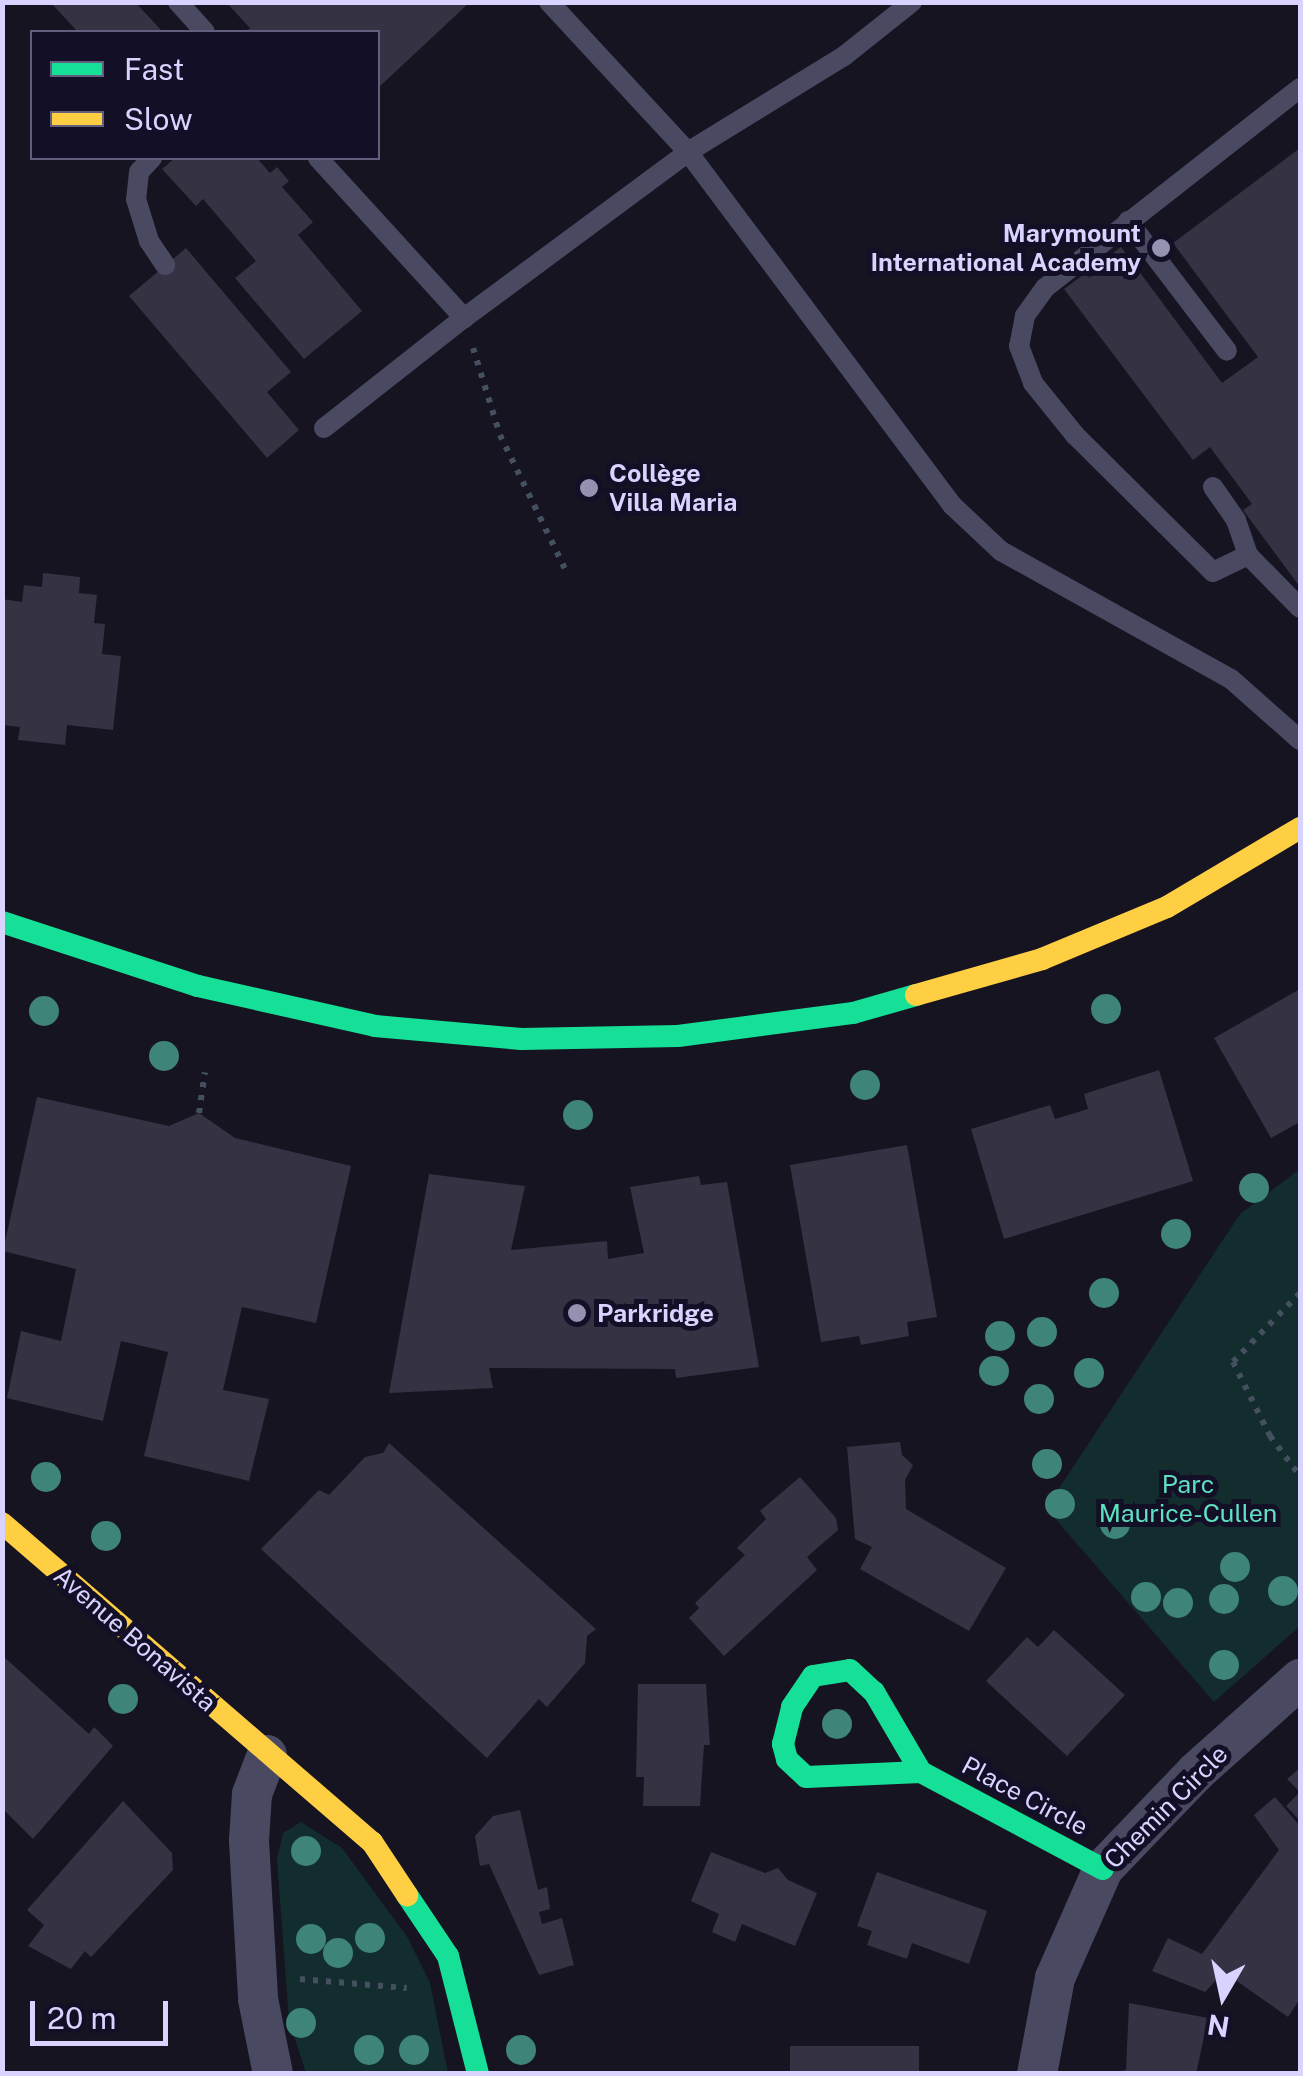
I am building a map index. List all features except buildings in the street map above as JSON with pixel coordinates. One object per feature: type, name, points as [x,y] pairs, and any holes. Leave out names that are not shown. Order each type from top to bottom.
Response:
[{"type":"street","points":[[2,922],[213,990],[375,1026],[521,1040],[678,1036],[853,1013],[1042,958],[1167,907],[1300,828]]},
{"type":"street","name":"Avenue Bonavista","points":[[2,1523],[267,1755],[359,1829],[418,1903],[455,1974],[478,2074]]},
{"type":"street","name":"Place Circle","points":[[921,1772],[874,1692],[850,1670],[813,1676],[792,1707],[783,1744],[787,1760],[806,1777],[921,1772],[1103,1869]]},
{"type":"street","name":"Chemin Circle","points":[[1037,2074],[1054,1978],[1103,1869],[1196,1772],[1300,1679]]},
{"type":"street","points":[[267,1755],[252,1794],[249,1841],[259,2012],[273,2074]]},
{"type":"lane","points":[[178,2],[203,30]]},
{"type":"lane","points":[[550,2],[688,152],[953,506],[1001,550],[1231,680],[1300,740]]},
{"type":"lane","points":[[324,428],[464,318],[688,152],[844,56],[912,2]]},
{"type":"lane","points":[[1248,554],[1212,572],[1075,435],[1025,368],[1020,331],[1032,302],[1128,221],[1300,88]]},
{"type":"lane","points":[[150,160],[139,172],[136,199],[150,241],[166,265]]},
{"type":"lane","points":[[320,160],[464,318]]},
{"type":"lane","points":[[1128,221],[1227,350]]},
{"type":"lane","points":[[1213,487],[1236,520],[1248,554],[1300,608]]},
{"type":"path","points":[[474,349],[500,434],[566,571]]},
{"type":"path","points":[[198,1113],[205,1072]]},
{"type":"path","points":[[1300,1293],[1233,1362],[1270,1436],[1300,1476]]},
{"type":"path","points":[[284,1979],[416,1987]]},
{"type":"path","points":[[370,1994],[371,1984]]},
{"type":"green space","name":"Parc Maurice-Cullen","points":[[1300,1169],[1300,1626],[1214,1702],[1046,1508],[1240,1214]]},
{"type":"green space","points":[[301,1822],[342,1848],[408,1938],[430,1983],[448,2073],[306,2073],[289,2021],[277,1859],[283,1833]]},
{"type":"traffic: fast","points":[[2,922],[198,986],[375,1026],[521,1039],[678,1036],[853,1013],[916,995]]},
{"type":"traffic: fast","points":[[921,1772],[806,1777],[787,1759],[783,1744],[792,1707],[813,1676],[850,1670],[874,1692],[921,1772],[1103,1869]]},
{"type":"traffic: fast","points":[[407,1895],[448,1956],[478,2074]]},
{"type":"traffic: slow","points":[[916,995],[1042,959],[1167,907],[1300,828]]},
{"type":"traffic: slow","points":[[2,1523],[372,1842],[407,1895]]},
{"type":"place","name":"Marymount International Academy","points":[[1161,248]]},
{"type":"place","name":"Collège Villa Maria","points":[[589,488]]},
{"type":"place","name":"Parkridge","points":[[577,1313]]}]
